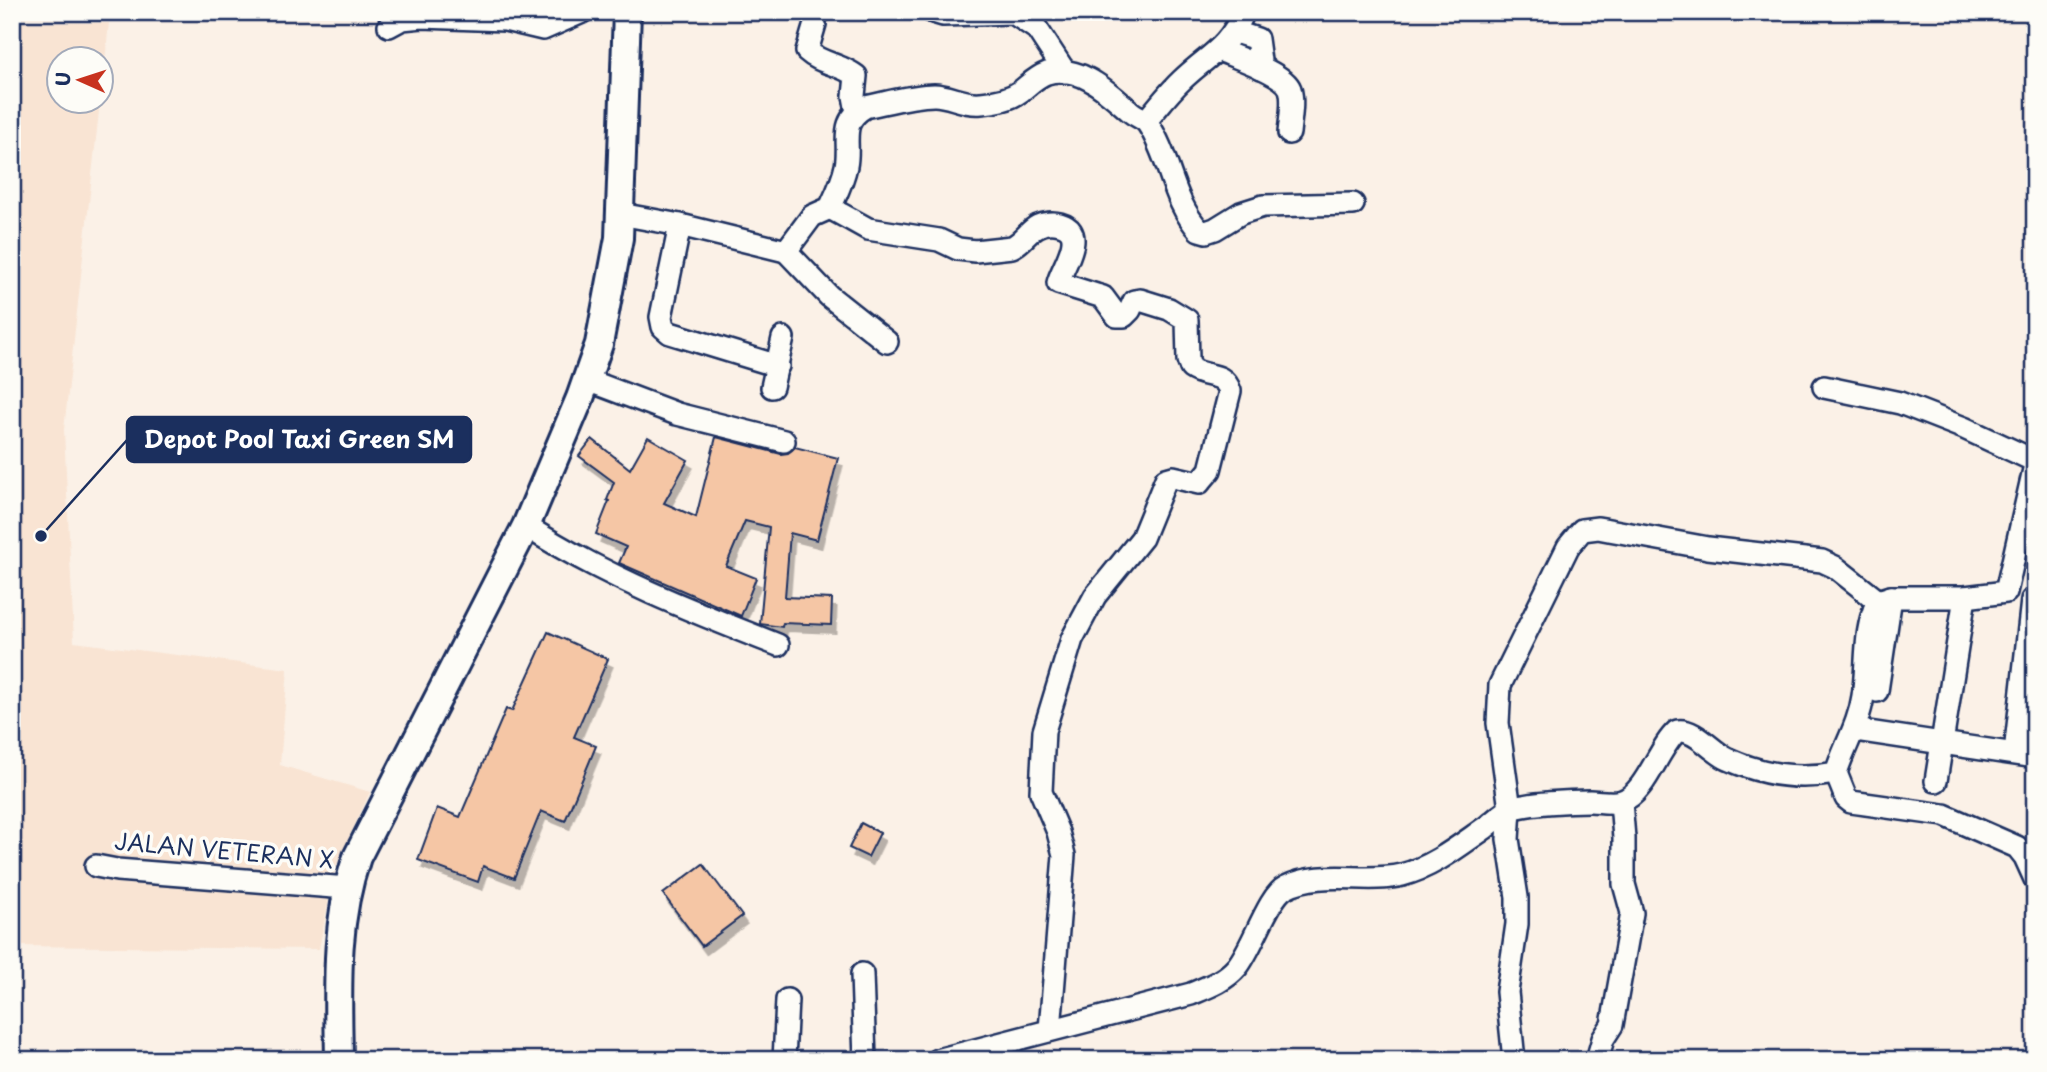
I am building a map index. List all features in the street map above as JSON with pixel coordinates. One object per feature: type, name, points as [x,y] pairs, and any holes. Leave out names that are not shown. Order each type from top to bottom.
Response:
[{"type":"main road","points":[[339,1060],[339,964],[347,888],[363,846],[526,526],[587,380],[599,344],[619,238],[627,12]]},
{"type":"street","points":[[389,26],[402,19],[422,17],[505,20],[542,29],[582,12]]},
{"type":"street","points":[[933,12],[943,15],[1013,13],[1037,29],[1065,72]]},
{"type":"street","points":[[1146,121],[1183,79],[1219,50],[1239,22],[1257,39],[1261,68]]},
{"type":"street","points":[[815,24],[807,51],[818,60],[843,67],[856,76],[854,96],[857,112]]},
{"type":"street","points":[[1219,50],[1261,68],[1285,82],[1290,89],[1289,133]]},
{"type":"street","points":[[786,251],[812,216],[830,208],[846,167],[847,128],[857,112],[865,107],[935,94],[971,104],[1003,100],[1024,89],[1039,76],[1050,72],[1077,74],[1101,86],[1134,115],[1146,121],[1161,146],[1183,205],[1199,230],[1206,232],[1215,229],[1241,213],[1263,206],[1353,204]]},
{"type":"street","points":[[830,208],[868,229],[933,239],[963,250],[1012,247],[1041,224],[1065,226],[1071,233],[1072,247],[1058,283],[1103,297],[1117,316],[1124,316],[1134,301],[1140,300],[1177,312],[1187,320],[1189,327],[1188,360],[1191,368],[1217,375],[1227,382],[1230,391],[1210,470],[1199,483],[1173,477],[1166,479],[1142,538],[1094,596],[1072,639],[1044,731],[1041,792],[1058,832],[1064,855],[1050,1030]]},
{"type":"street","points":[[620,214],[680,225],[786,251],[829,296],[887,342]]},
{"type":"street","points":[[680,225],[661,317],[663,327],[670,333],[778,366]]},
{"type":"street","points":[[772,387],[783,338]]},
{"type":"street","points":[[587,380],[677,414],[784,441]]},
{"type":"street","points":[[1824,387],[1900,402],[1964,428],[2035,463],[2006,592]]},
{"type":"street","points":[[526,526],[594,567],[778,646]]},
{"type":"street","points":[[1514,1060],[1507,992],[1517,924],[1517,897],[1508,839],[1510,810],[1498,723],[1500,685],[1568,547],[1582,530],[1598,528],[1708,548],[1822,561],[1884,599],[1965,597],[2006,592],[2033,600],[2025,755],[1863,731]]},
{"type":"street","points":[[1936,781],[1965,597]]},
{"type":"street","points":[[1884,599],[1870,620],[1863,731],[1841,756],[1836,773],[1846,798],[1851,802],[1944,815],[2017,847],[2035,878]]},
{"type":"street","points":[[937,1060],[1191,994],[1218,983],[1235,969],[1249,950],[1282,889],[1313,879],[1389,877],[1422,868],[1510,810],[1568,801],[1621,802],[1633,794],[1673,734],[1682,730],[1725,758],[1757,769],[1788,776],[1811,777],[1836,773]]},
{"type":"street","points":[[1597,1060],[1603,1039],[1612,1025],[1632,913],[1624,884],[1625,838],[1621,802]]},
{"type":"street","name":"JALAN VETERAN X","points":[[96,866],[117,870],[347,888]]},
{"type":"street","points":[[862,974],[865,1060]]},
{"type":"street","points":[[784,1060],[787,1000]]},
{"type":"shaded area","points":[[12,22],[109,23],[107,46],[46,46],[46,116],[98,116],[64,430],[74,642],[288,669],[280,765],[370,792],[335,868],[319,949],[12,946]]},
{"type":"building","points":[[648,437],[688,460],[664,503],[696,517],[716,437],[781,454],[788,453],[795,447],[838,458],[817,540],[790,533],[785,597],[832,599],[831,625],[783,623],[782,627],[760,624],[769,527],[745,521],[726,566],[756,578],[741,616],[619,563],[626,547],[596,534],[614,482],[579,456],[592,439],[630,469]]},
{"type":"building","points":[[548,632],[608,659],[574,737],[596,746],[565,821],[541,811],[514,878],[483,866],[478,882],[418,860],[437,808],[460,817],[506,709],[512,711]]},
{"type":"building","points":[[861,823],[880,833],[868,857],[849,848]]},
{"type":"building","points":[[703,864],[742,916],[702,946],[663,894]]},
{"type":"place","name":"Depot Pool Taxi Green SM","points":[[41,536]]}]
